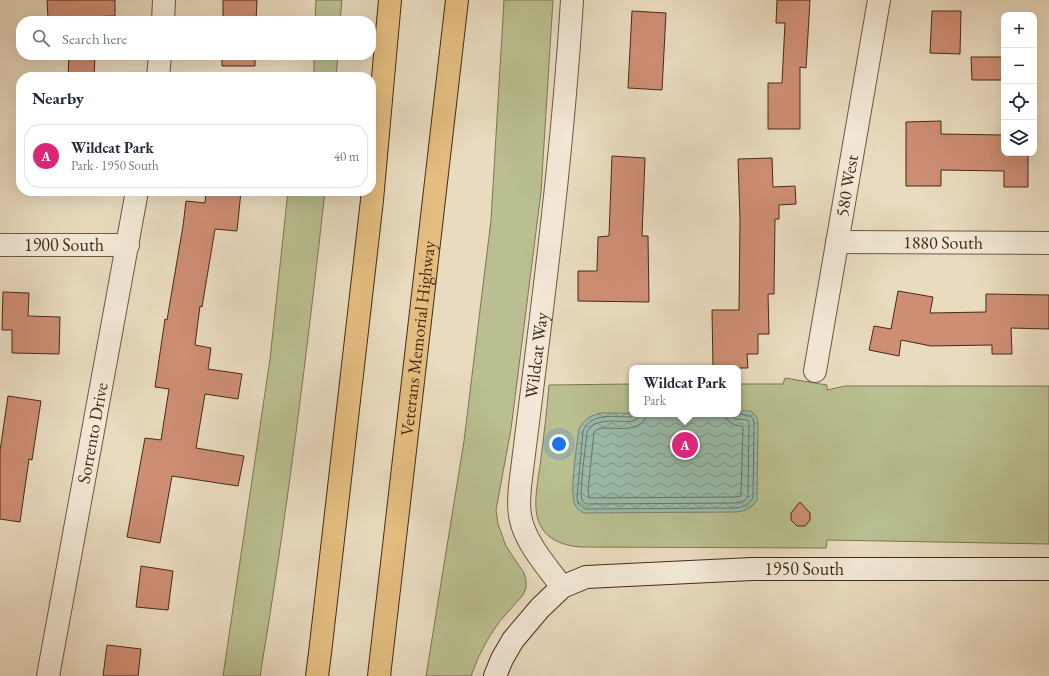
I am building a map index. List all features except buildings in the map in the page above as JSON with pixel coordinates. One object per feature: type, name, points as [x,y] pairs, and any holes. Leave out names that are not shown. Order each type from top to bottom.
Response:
[{"type":"highway","points":[[376,156],[390,0]]},
{"type":"highway","name":"Veterans Memorial Highway","points":[[379,676],[457,0]]},
{"type":"highway","points":[[317,676],[372,196]]},
{"type":"street","points":[[163,16],[164,0]]},
{"type":"street","name":"Wildcat Way","points":[[562,587],[528,539],[521,524],[519,507],[521,479],[551,237],[569,51],[572,0]]},
{"type":"street","name":"580 West","points":[[814,371],[879,0]]},
{"type":"street","points":[[158,72],[160,60]]},
{"type":"street","name":"Sorrento Drive","points":[[48,676],[136,196]]},
{"type":"street","name":"1880 South","points":[[837,242],[1049,243]]},
{"type":"street","name":"1900 South","points":[[0,245],[128,245]]},
{"type":"street","name":"1950 South","points":[[562,587],[586,577],[752,569],[1049,569]]},
{"type":"street","points":[[495,676],[502,659],[513,640],[540,608],[562,587]]},
{"type":"shaded area","points":[[316,0],[342,0],[340,16],[315,16]]},
{"type":"shaded area","points":[[504,0],[553,0],[541,192],[511,429],[496,510],[498,524],[506,546],[524,573],[526,588],[523,595],[499,622],[488,639],[471,676],[426,676],[464,441],[491,220]]},
{"type":"shaded area","points":[[314,60],[338,60],[336,72],[314,72]]},
{"type":"shaded area","points":[[287,196],[324,196],[296,434],[260,676],[223,676],[270,359]]},
{"type":"shaded area","points":[[785,378],[827,385],[827,390],[845,386],[1049,386],[1049,544],[827,540],[826,548],[581,547],[563,544],[557,541],[547,535],[540,525],[536,510],[537,483],[549,385],[629,384],[629,417],[741,417],[741,384],[783,384]]},
{"type":"water","points":[[741,411],[751,411],[757,417],[758,422],[757,500],[748,509],[736,512],[584,513],[578,509],[573,499],[575,457],[579,429],[588,418],[602,413],[629,413],[629,417],[741,417]]},
{"type":"place","name":"Wildcat Park","points":[[685,445]]}]
